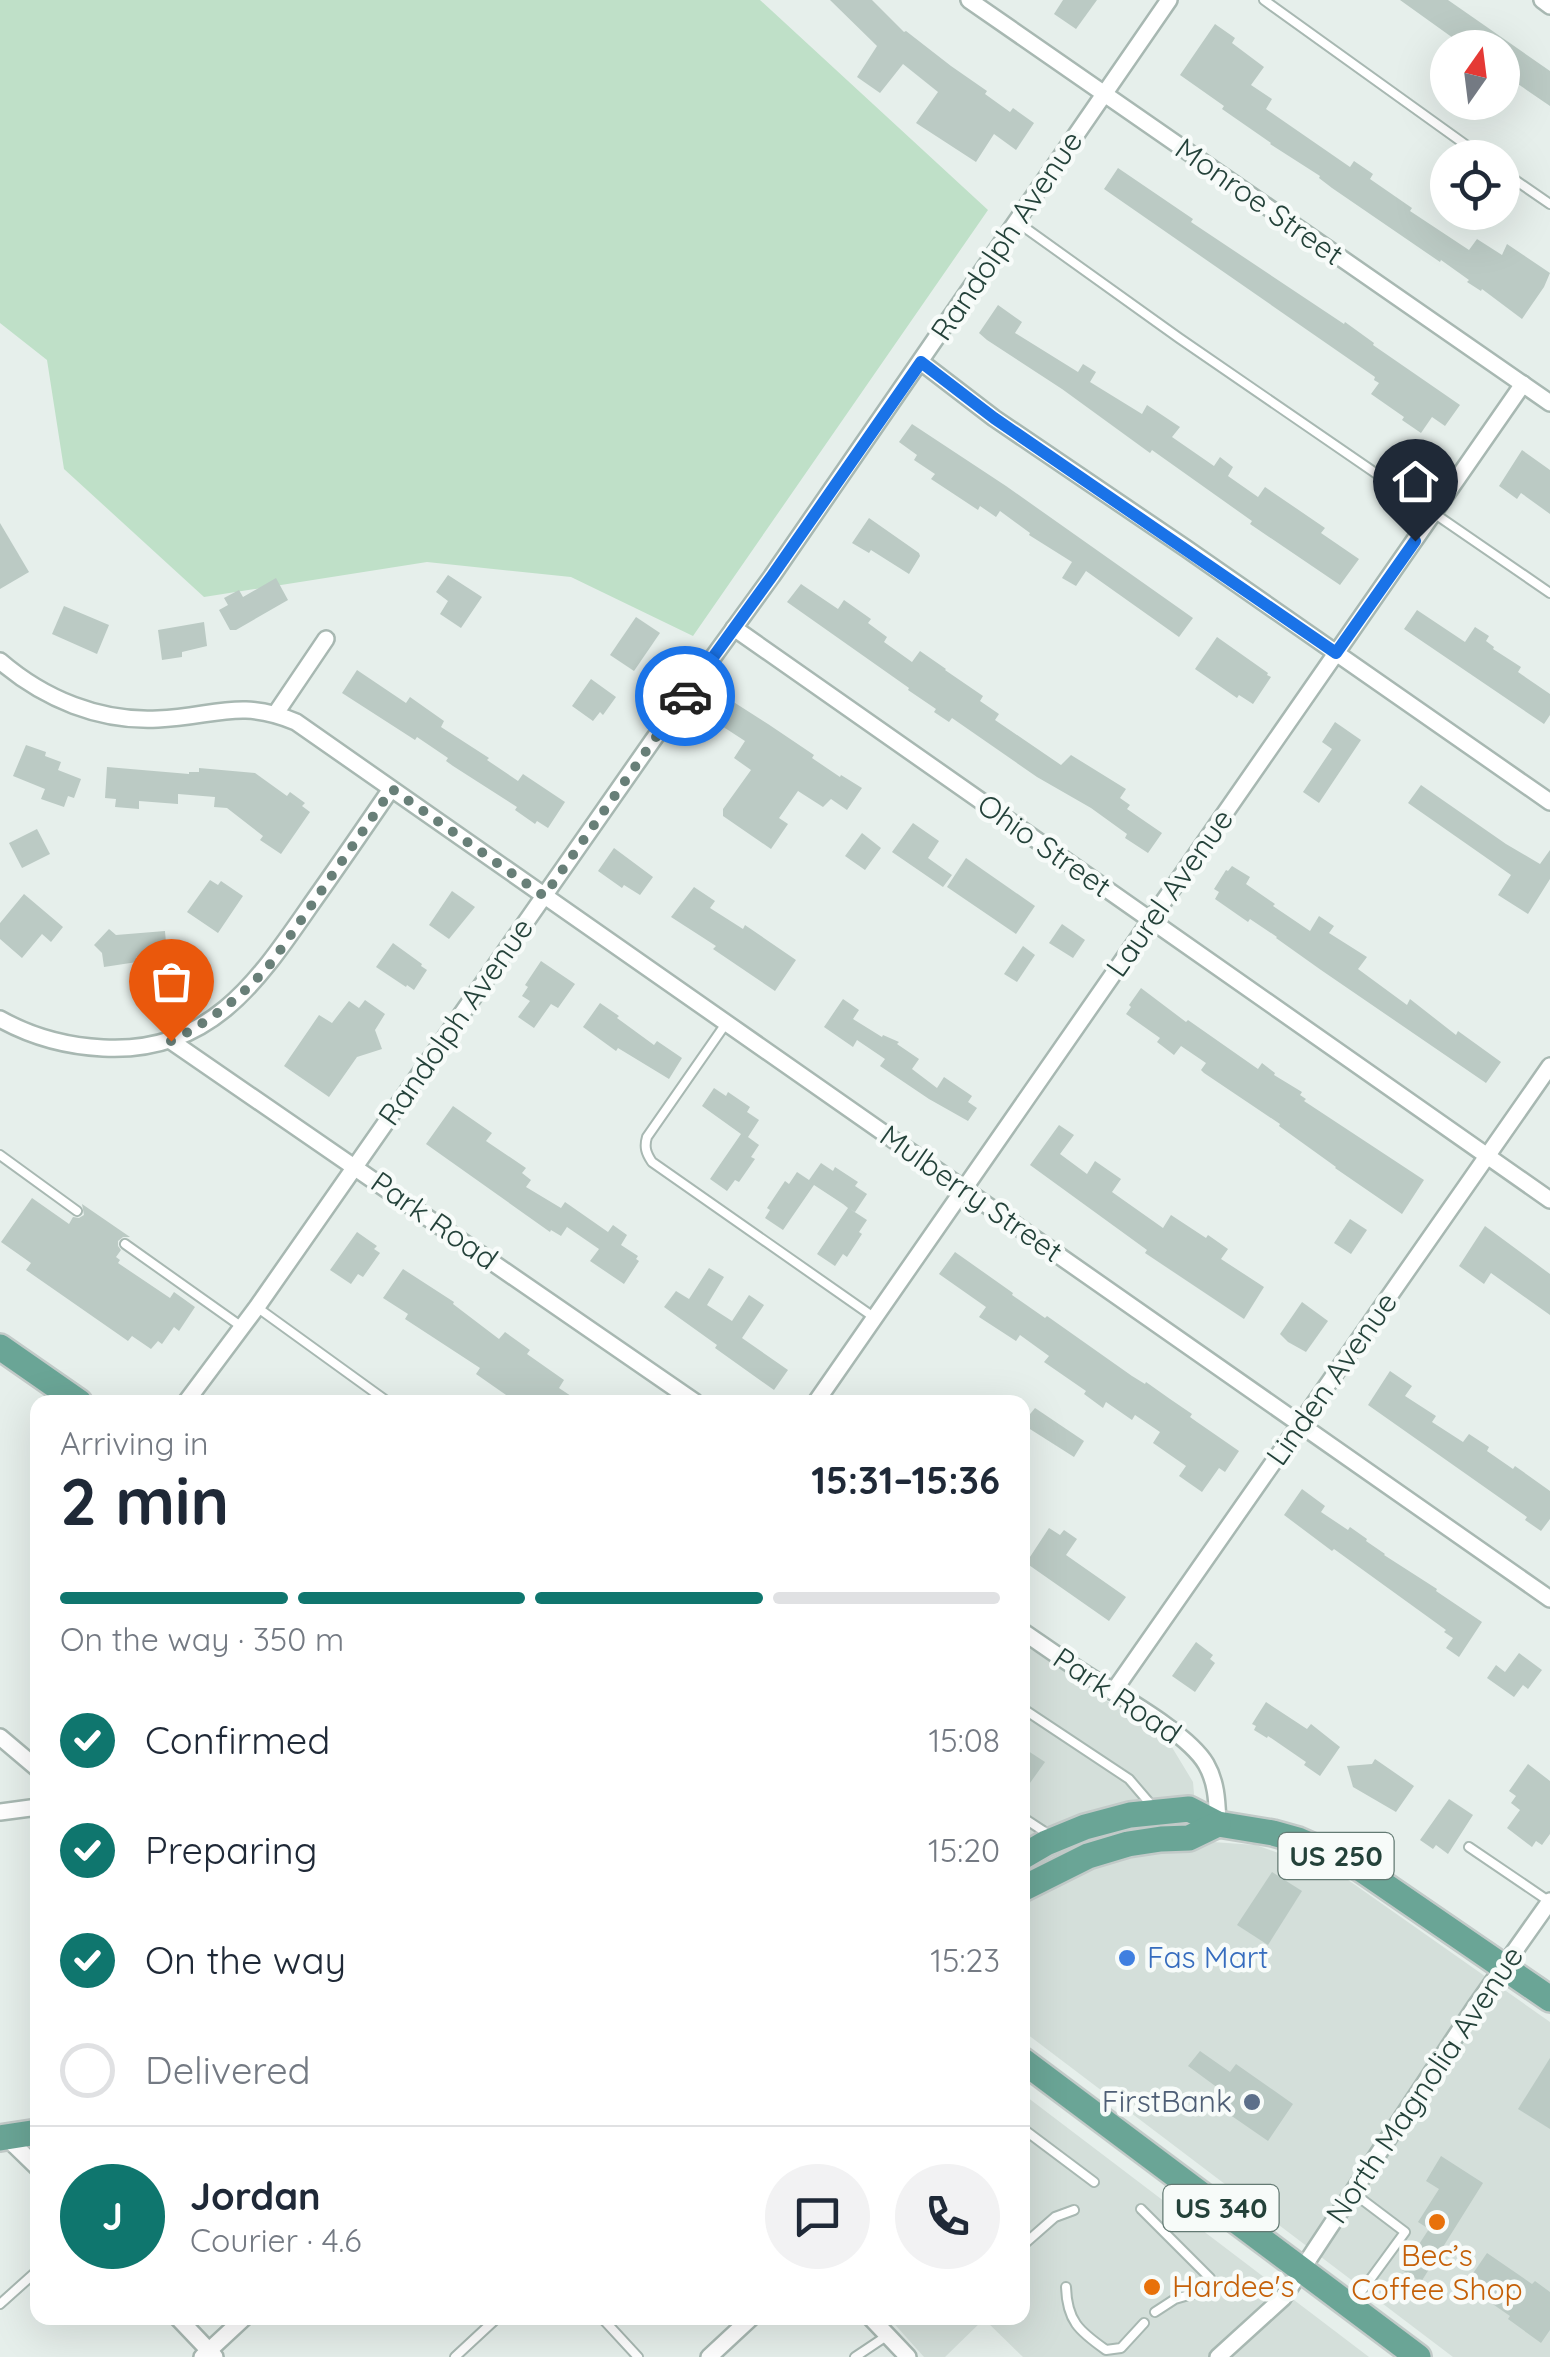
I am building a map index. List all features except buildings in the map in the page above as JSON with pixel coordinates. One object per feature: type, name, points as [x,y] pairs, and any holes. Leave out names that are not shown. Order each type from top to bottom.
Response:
[{"type":"main road","points":[[0,1347],[69,1395]]},
{"type":"main road","name":"US 250","points":[[1030,1852],[1100,1823],[1156,1810],[1188,1808],[1218,1824],[1273,1833],[1329,1852],[1373,1877],[1550,1999]]},
{"type":"main road","name":"US 250","points":[[1030,1885],[1088,1856],[1128,1844],[1189,1838],[1218,1824]]},
{"type":"main road","name":"US 340","points":[[1030,2066],[1350,2306],[1402,2350]]},
{"type":"main road","points":[[3,2138],[30,2133]]},
{"type":"street","name":"Monroe Street","points":[[969,0],[1550,403]]},
{"type":"street","name":"Randolph Avenue","points":[[191,1395],[921,362],[1169,0]]},
{"type":"street","points":[[1542,0],[1550,6]]},
{"type":"street","points":[[921,362],[994,418],[1550,802]]},
{"type":"street","name":"Laurel Avenue","points":[[821,1395],[1524,384]]},
{"type":"street","name":"Ohio Street","points":[[734,628],[1550,1200]]},
{"type":"street","points":[[0,662],[55,698],[117,716],[159,719],[234,709],[276,713],[326,639]]},
{"type":"street","name":"Mulberry Street","points":[[276,713],[296,722],[1550,1598]]},
{"type":"street","points":[[0,1019],[40,1037],[88,1047],[138,1047],[171,1041],[216,1016],[272,962],[392,789]]},
{"type":"street","name":"Park Road","points":[[171,1041],[686,1395]]},
{"type":"street","name":"Linden Avenue","points":[[1114,1692],[1550,1066]]},
{"type":"street","name":"Park Road","points":[[1030,1636],[1197,1751],[1216,1788],[1218,1824]]},
{"type":"street","points":[[0,1736],[30,1760]]},
{"type":"street","points":[[0,1812],[30,1808]]},
{"type":"street","name":"North Magnolia Avenue","points":[[1218,2357],[1283,2298],[1550,1902]]},
{"type":"street","points":[[3,2138],[30,2161]]},
{"type":"street","points":[[184,2325],[209,2355],[237,2325]]},
{"type":"street","points":[[708,2357],[742,2325]]},
{"type":"street","points":[[878,2325],[908,2357]]},
{"type":"lane","points":[[1264,0],[1459,140]]},
{"type":"lane","points":[[1520,183],[1550,204]]},
{"type":"lane","points":[[1018,222],[1179,338],[1550,593]]},
{"type":"lane","points":[[727,1022],[646,1136],[647,1154],[652,1162],[875,1318]]},
{"type":"lane","points":[[0,1155],[78,1211]]},
{"type":"lane","points":[[125,1244],[242,1327]]},
{"type":"lane","points":[[257,1307],[378,1395]]},
{"type":"lane","points":[[1030,1713],[1129,1779],[1156,1810]]},
{"type":"lane","points":[[1030,1822],[1055,1839]]},
{"type":"lane","points":[[1469,1847],[1550,1902]]},
{"type":"lane","points":[[1030,2134],[1094,2182]]},
{"type":"lane","points":[[1350,2306],[1405,2232],[1352,2192]]},
{"type":"lane","points":[[1141,2209],[1210,2278]]},
{"type":"lane","points":[[1030,2239],[1055,2217],[1074,2210]]},
{"type":"lane","points":[[0,2304],[30,2277]]},
{"type":"lane","points":[[1066,2287],[1070,2317],[1106,2350],[1121,2348],[1144,2323]]},
{"type":"lane","points":[[1156,2312],[1175,2299],[1200,2292]]},
{"type":"lane","points":[[455,2357],[489,2325]]},
{"type":"lane","points":[[608,2325],[638,2357]]},
{"type":"lane","points":[[855,2357],[888,2335]]},
{"type":"shaded area","points":[[1030,1648],[1170,1744],[1193,1782],[1198,1841],[1256,1845],[1341,1875],[1550,2022],[1550,2357],[1453,2357],[1030,2036]]},
{"type":"shaded area","points":[[1030,2099],[1369,2357],[1023,2357],[990,2325],[1030,2325]]},
{"type":"shaded area","points":[[895,2325],[978,2325],[945,2357],[924,2357]]},
{"type":"green space","points":[[0,0],[760,0],[988,210],[693,636],[571,577],[427,562],[204,597],[64,469],[47,360],[0,323]]},
{"type":"way so far","points":[[171,1041],[216,1016],[255,982],[392,789],[544,896],[685,696]]},
{"type":"place","name":"Fas Mart","points":[[1127,1958]]},
{"type":"place","name":"FirstBank","points":[[1252,2102]]},
{"type":"place","name":"Bec’s Coffee Shop","points":[[1437,2222]]},
{"type":"place","name":"Hardee's","points":[[1152,2287]]},
{"type":"route","points":[[685,696],[921,362],[994,418],[1336,653],[1415,541]]}]
